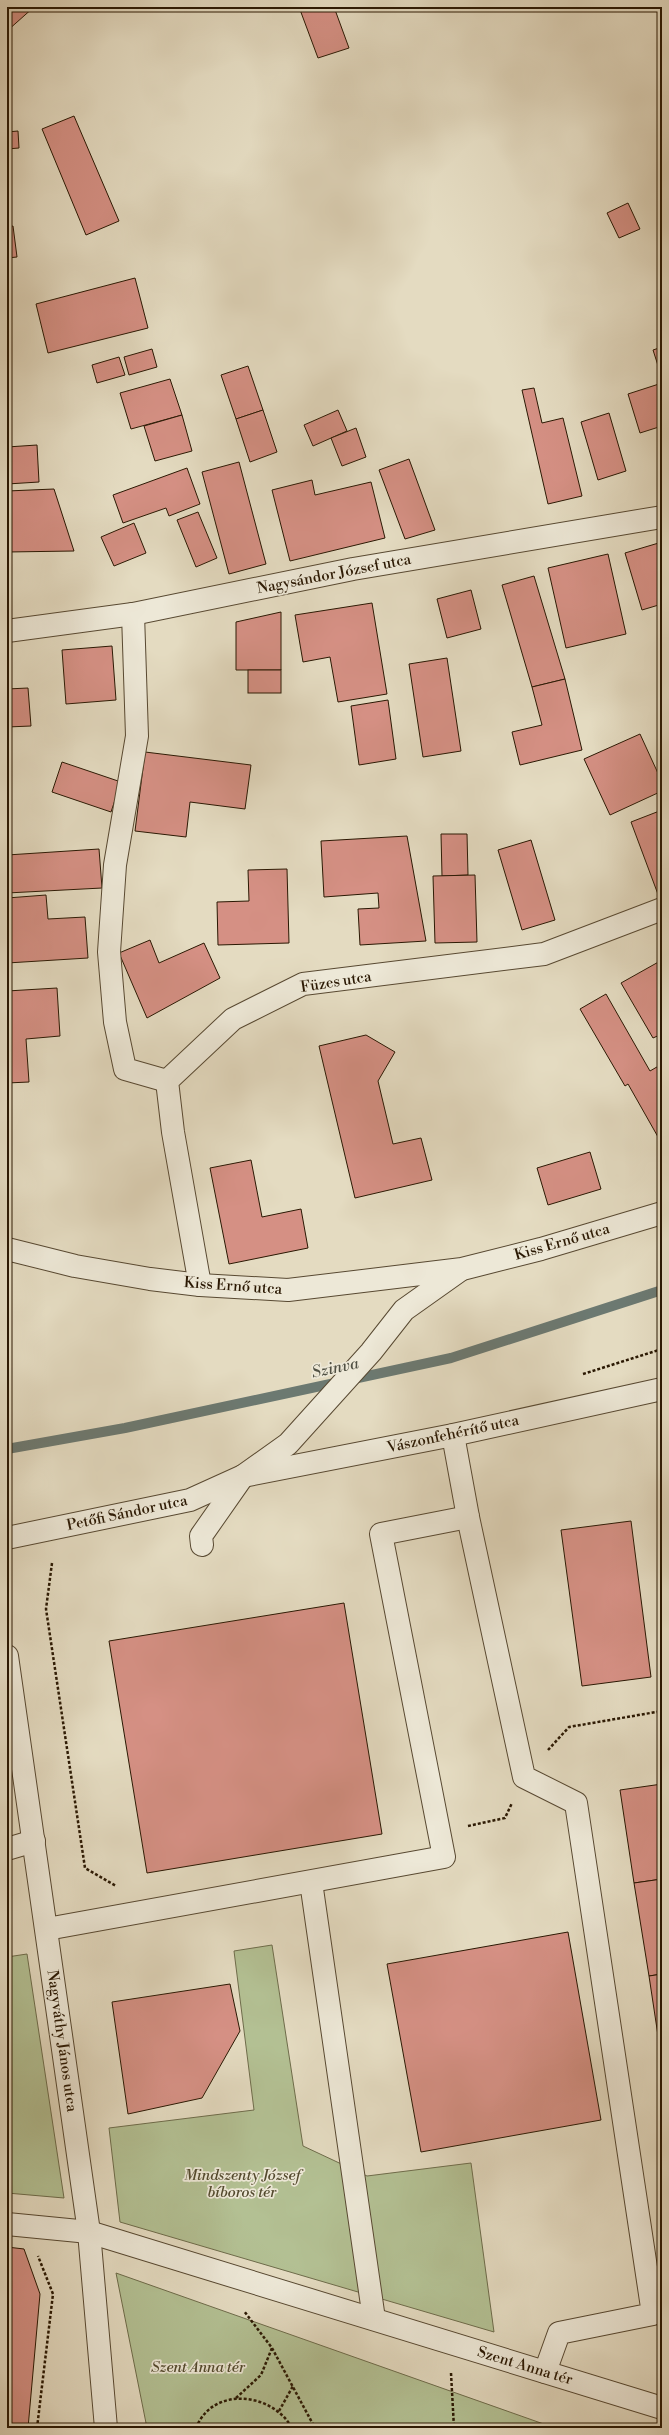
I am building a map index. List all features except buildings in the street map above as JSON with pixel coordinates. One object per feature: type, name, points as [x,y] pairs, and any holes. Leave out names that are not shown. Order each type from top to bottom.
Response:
[{"type":"street","name":"Nagysándor József utca","points":[[7,631],[133,614],[353,569],[662,517]]},
{"type":"street","points":[[133,614],[137,736],[115,865],[109,952],[115,1022],[124,1069],[167,1081],[173,1132],[200,1285]]},
{"type":"street","name":"Füzes utca","points":[[167,1081],[233,1020],[303,984],[544,954],[662,909]]},
{"type":"street","name":"Kiss Ernő utca","points":[[7,1249],[75,1266],[200,1285],[288,1290],[462,1269],[542,1249],[662,1213]]},
{"type":"street","name":"Kiss Ernő utca","points":[[243,1476],[288,1444],[371,1352],[404,1310],[462,1269]]},
{"type":"street","name":"Vászonfehérítő utca","points":[[243,1476],[453,1435],[662,1389]]},
{"type":"street","points":[[453,1435],[468,1517],[524,1777],[576,1803],[653,2314],[559,2333],[545,2372]]},
{"type":"street","points":[[202,1545],[201,1536],[243,1476]]},
{"type":"street","name":"Petőfi Sándor utca","points":[[7,1538],[190,1500],[243,1476]]},
{"type":"street","points":[[47,1929],[311,1882],[444,1856],[381,1534],[468,1517]]},
{"type":"street","name":"Nagyváthy János utca","points":[[7,1656],[89,2232],[106,2428]]},
{"type":"street","points":[[7,1849],[34,1841]]},
{"type":"street","points":[[311,1882],[374,2319]]},
{"type":"street","name":"Szent Anna tér","points":[[7,2224],[89,2232],[662,2408]]},
{"type":"path","points":[[52,1562],[46,1609],[85,1868],[119,1887]]},
{"type":"path","points":[[440,1832],[505,1818],[524,1777],[569,1726],[662,1711]]},
{"type":"path","points":[[36,2251],[53,2294],[37,2428]]},
{"type":"path","points":[[240,2306],[272,2348],[315,2428]]},
{"type":"path","points":[[236,2398],[261,2375],[272,2348]]},
{"type":"path","points":[[444,2370],[450,2371],[454,2428]]},
{"type":"path","points":[[279,2411],[293,2386]]},
{"type":"path","points":[[196,2428],[208,2412],[221,2403],[236,2398],[252,2399],[268,2404],[279,2411],[292,2428]]},
{"type":"green space","name":"Mindszenty József bíboros tér","points":[[272,1945],[303,2146],[367,2176],[471,2163],[494,2332],[120,2222],[109,2128],[254,2110],[234,1951]]},
{"type":"green space","points":[[27,1954],[64,2198],[7,2193],[7,1957]]},
{"type":"green space","name":"Szent Anna tér","points":[[116,2273],[555,2428],[147,2428]]},
{"type":"waterway","name":"Szinva","points":[[7,1449],[125,1428],[451,1358],[662,1290]]}]
